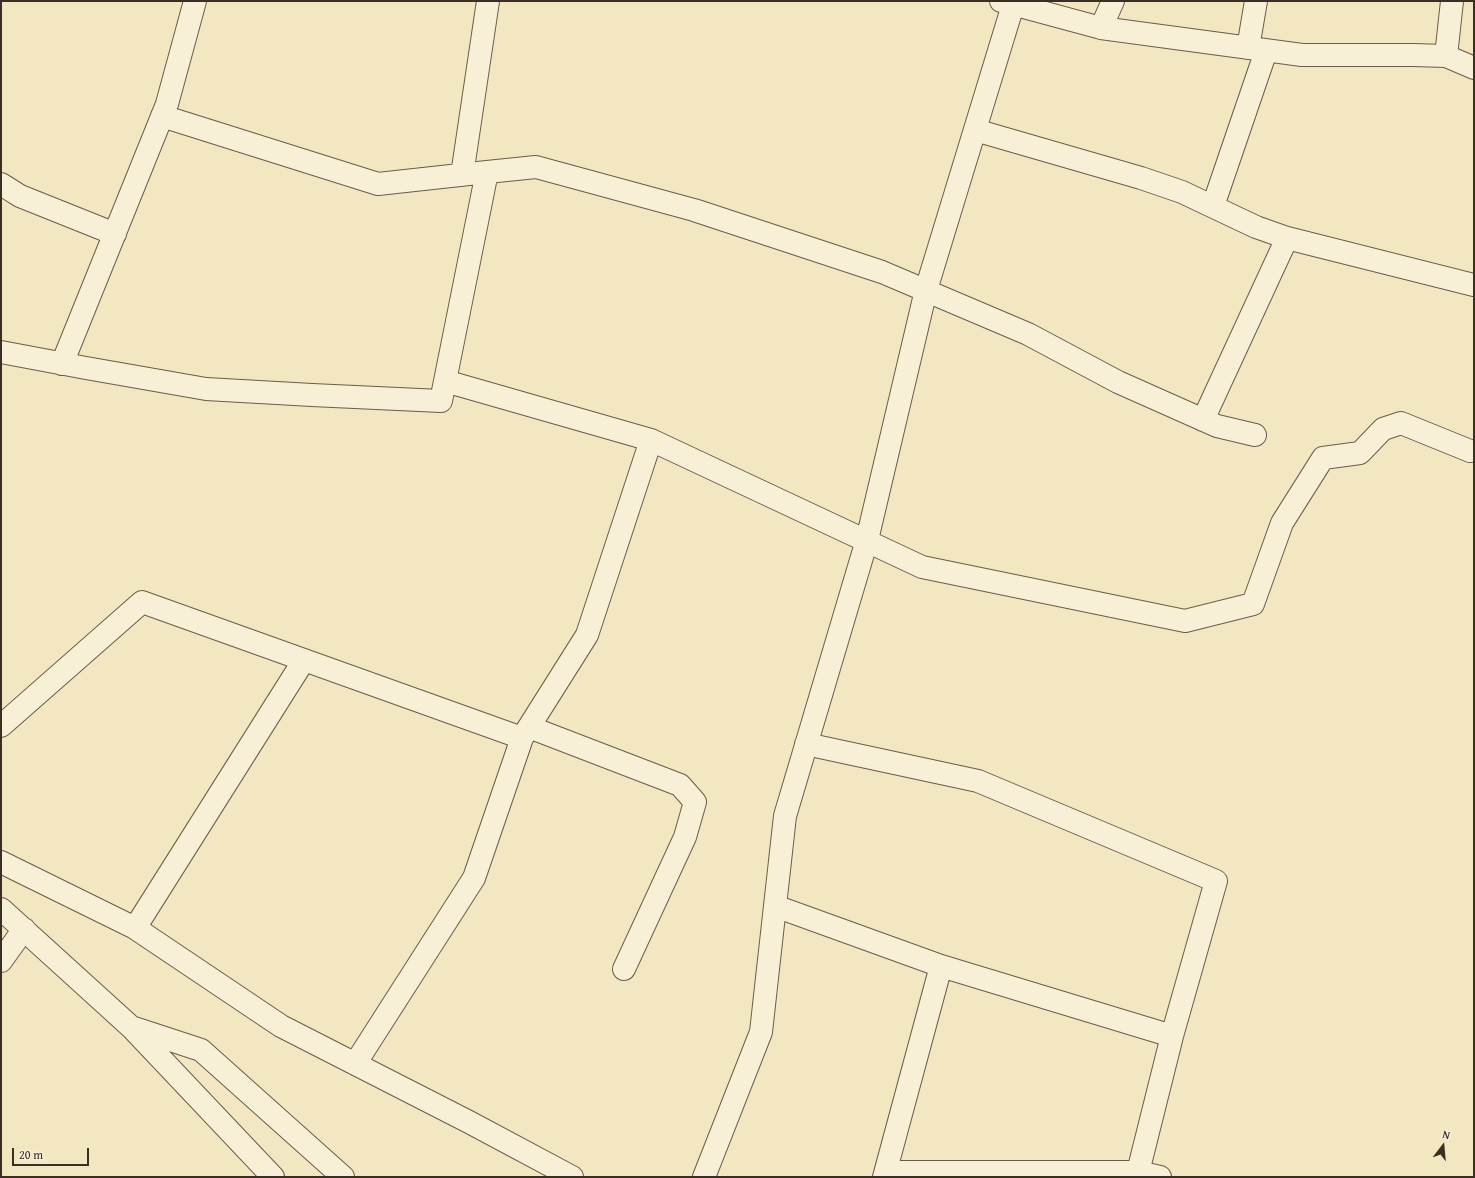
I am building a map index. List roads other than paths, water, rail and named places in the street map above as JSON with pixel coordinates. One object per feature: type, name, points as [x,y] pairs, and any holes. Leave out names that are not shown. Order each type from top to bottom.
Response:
[{"type":"street","points":[[62,364],[167,104],[195,1]]},
{"type":"street","points":[[462,175],[488,1]]},
{"type":"street","points":[[1101,28],[1113,1]]},
{"type":"street","points":[[1213,206],[1257,49],[1256,1]]},
{"type":"street","points":[[1446,56],[1452,1]]},
{"type":"street","points":[[704,1177],[761,1032],[785,816],[867,540],[926,290],[975,130],[1007,3],[1101,28],[1302,55],[1446,56],[1474,68]]},
{"type":"street","points":[[162,116],[378,184],[536,167],[694,210],[882,272],[1028,334],[1118,382],[1203,420],[1217,426],[1255,435]]},
{"type":"street","points":[[975,130],[1140,178],[1182,192],[1256,227],[1287,238],[1474,285]]},
{"type":"street","points":[[1,352],[206,389],[312,396],[441,400],[487,172]]},
{"type":"street","points":[[1,184],[20,196],[115,234]]},
{"type":"street","points":[[1203,420],[1287,238]]},
{"type":"street","points":[[445,381],[651,440],[922,567],[1185,621],[1252,604],[1282,523],[1323,458],[1360,453],[1383,429],[1401,423],[1470,451]]},
{"type":"street","points":[[355,1064],[474,878],[525,732],[587,635],[651,440]]},
{"type":"street","points":[[1,726],[142,602],[304,660],[525,732],[680,786],[695,802],[685,837],[624,969]]},
{"type":"street","points":[[135,928],[304,660]]},
{"type":"street","points":[[806,744],[978,781],[1216,881],[1172,1036],[1138,1172]]},
{"type":"street","points":[[1,862],[135,928],[281,1026],[469,1122],[572,1177]]},
{"type":"street","points":[[775,906],[941,966],[1172,1036]]},
{"type":"street","points":[[1,909],[131,1027],[273,1177]]},
{"type":"street","points":[[1,961],[24,929]]},
{"type":"street","points":[[941,966],[885,1174],[1138,1172],[1160,1177]]},
{"type":"street","points":[[131,1027],[201,1050],[343,1177]]}]
